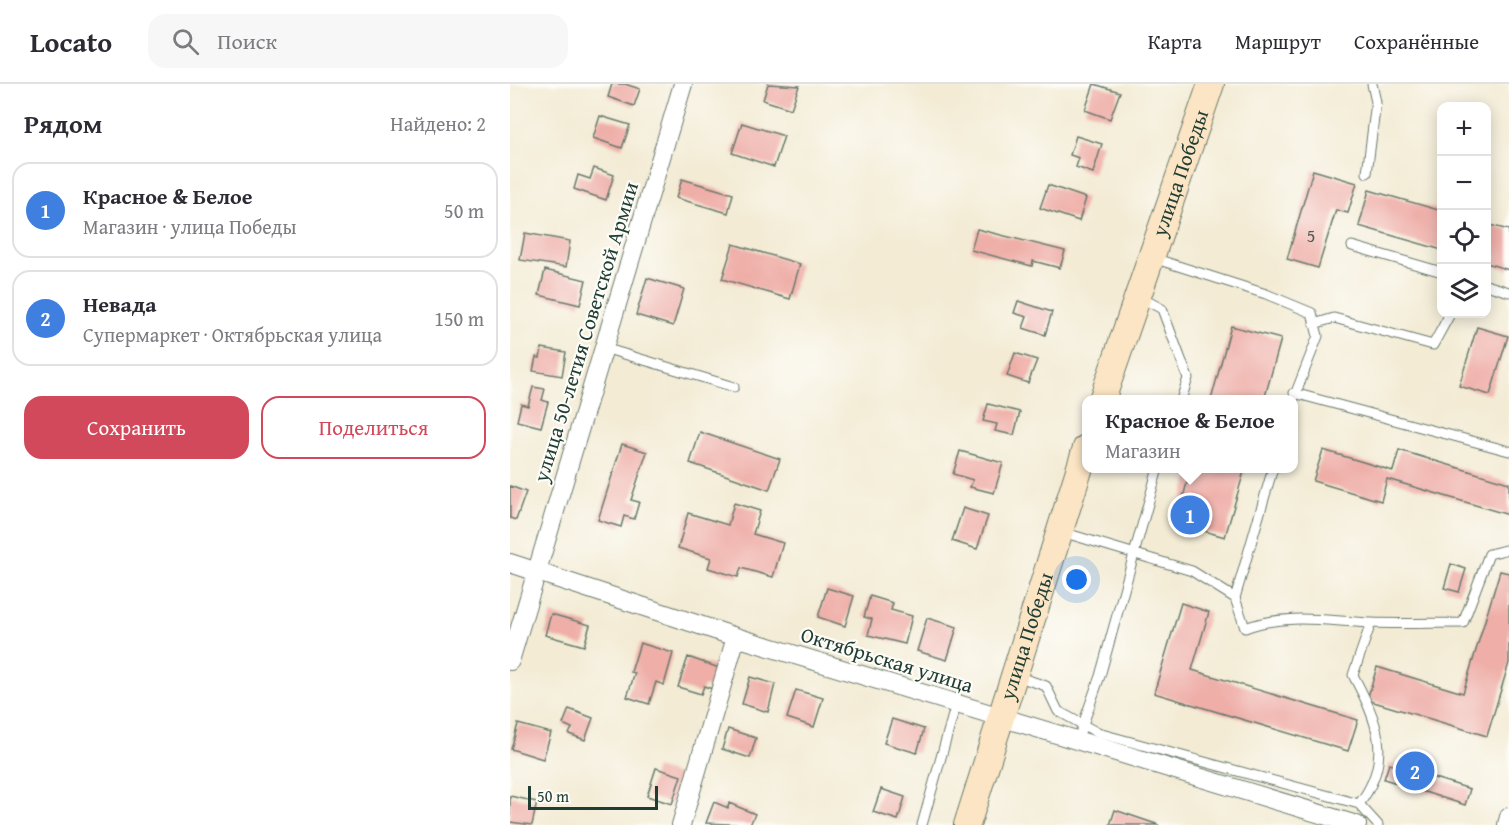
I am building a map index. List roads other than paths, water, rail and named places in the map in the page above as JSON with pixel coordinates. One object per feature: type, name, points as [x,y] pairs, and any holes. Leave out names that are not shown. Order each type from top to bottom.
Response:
[{"type":"street","name":"улица 50-летия Советской Армии","points":[[510,661],[683,84]]},
{"type":"street","points":[[1211,84],[1217,84]]},
{"type":"street","name":"улица Победы","points":[[1103,395],[1211,84]]},
{"type":"street","name":"улица Победы","points":[[967,825],[1082,461]]},
{"type":"street","name":"Октябрьская улица","points":[[510,563],[736,637],[1000,718],[1080,733],[1357,825]]},
{"type":"street","points":[[681,825],[736,637]]},
{"type":"street","points":[[1507,825],[1509,817]]},
{"type":"lane","points":[[1367,173],[1376,102],[1372,84]]},
{"type":"lane","points":[[1352,246],[1437,271]]},
{"type":"lane","points":[[1150,258],[1275,298],[1312,313],[1318,336],[1294,395]]},
{"type":"lane","points":[[1491,287],[1509,292]]},
{"type":"lane","points":[[1137,296],[1162,309],[1188,378],[1182,395]]},
{"type":"lane","points":[[1314,324],[1334,318],[1433,345],[1448,318]]},
{"type":"lane","points":[[604,348],[734,387]]},
{"type":"lane","points":[[1298,397],[1509,451]]},
{"type":"lane","points":[[1080,733],[1100,676],[1157,473]]},
{"type":"lane","points":[[1272,473],[1235,598],[1245,628],[1266,620],[1463,624],[1489,554],[1509,549]]},
{"type":"lane","points":[[1060,531],[1192,571],[1235,598]]},
{"type":"lane","points":[[1359,804],[1372,787],[1380,749],[1374,714],[1353,675],[1371,623]]},
{"type":"lane","points":[[1014,675],[1046,686],[1058,711],[1080,733],[1098,733],[1359,804],[1378,825]]},
{"type":"lane","points":[[922,825],[956,704]]},
{"type":"place","name":"Красное & Белое","points":[[1190,515]]},
{"type":"place","name":"Невада","points":[[1415,771]]}]
